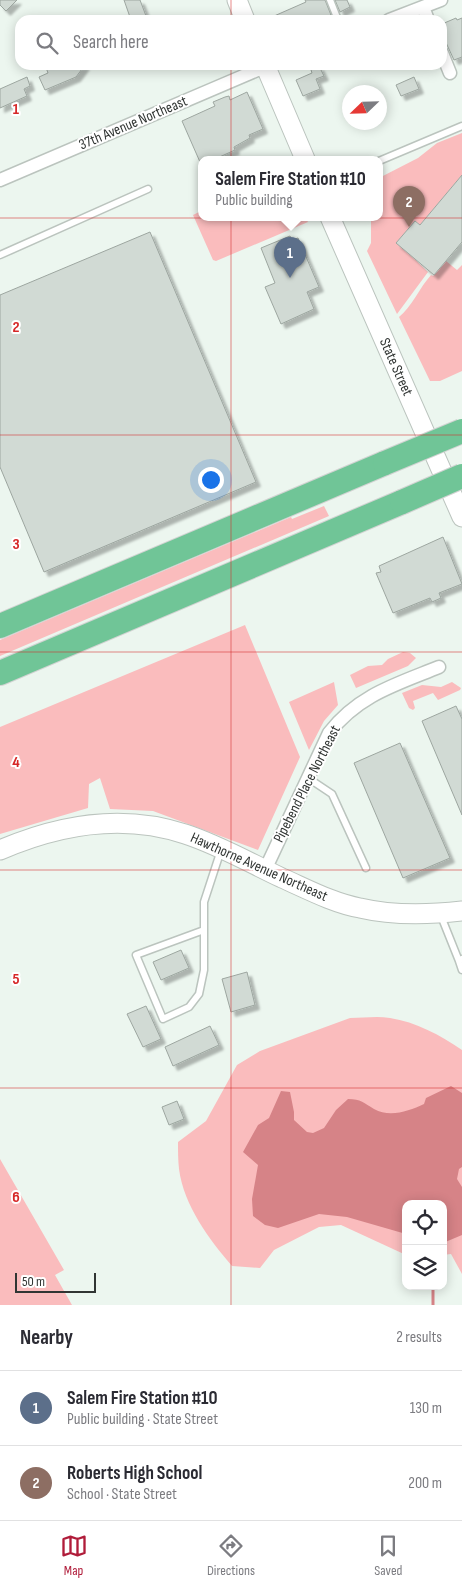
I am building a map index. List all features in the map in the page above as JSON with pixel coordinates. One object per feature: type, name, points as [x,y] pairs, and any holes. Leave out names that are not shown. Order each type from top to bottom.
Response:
[{"type":"highway","points":[[0,626],[462,431]]},
{"type":"highway","points":[[0,673],[462,476]]},
{"type":"main road","points":[[237,0],[243,15]]},
{"type":"main road","points":[[268,70],[304,156]]},
{"type":"main road","name":"State Street","points":[[332,221],[462,517]]},
{"type":"main road","name":"Hawthorne Avenue Northeast","points":[[0,850],[42,833],[104,823],[166,828],[221,848],[328,898],[358,908],[392,914],[440,914],[462,911]]},
{"type":"street","points":[[402,15],[441,0]]},
{"type":"street","points":[[423,7],[426,15]]},
{"type":"street","points":[[447,66],[450,73]]},
{"type":"street","name":"37th Avenue Northeast","points":[[0,180],[257,70]]},
{"type":"street","name":"Pipebend Place Northeast","points":[[265,870],[329,733],[341,717],[354,706],[376,694],[439,666]]},
{"type":"lane","points":[[330,0],[336,15]]},
{"type":"lane","points":[[383,159],[462,126]]},
{"type":"lane","points":[[0,256],[148,189]]},
{"type":"lane","points":[[308,778],[332,794],[366,868]]},
{"type":"lane","points":[[204,930],[136,955],[163,1019],[189,1007],[199,994],[204,970],[204,930],[204,902],[221,848]]},
{"type":"lane","points":[[440,914],[460,960],[462,970]]},
{"type":"shaded area","points":[[462,133],[462,175],[420,225],[415,221],[397,242],[428,272],[397,314],[367,251],[371,243],[371,221],[383,221],[383,176],[418,158],[437,143]]},
{"type":"shaded area","points":[[198,212],[198,221],[308,222],[216,261],[213,260],[193,215]]},
{"type":"shaded area","points":[[446,261],[457,270],[462,265],[462,371],[440,381],[430,381],[399,317],[408,308],[431,275],[433,276]]},
{"type":"shaded area","points":[[324,506],[329,516],[0,656],[0,640],[291,517],[292,519]]},
{"type":"shaded area","points":[[245,625],[300,757],[258,850],[153,811],[110,809],[100,778],[89,784],[88,808],[0,834],[0,727]]},
{"type":"shaded area","points":[[403,652],[410,653],[416,658],[408,666],[356,688],[350,675],[368,666],[382,665],[388,659]]},
{"type":"shaded area","points":[[334,682],[338,705],[324,721],[309,750],[289,702]]},
{"type":"shaded area","points":[[452,682],[461,688],[460,690],[438,700],[433,693],[413,701],[415,708],[413,710],[409,708],[402,693],[422,685],[441,687]]},
{"type":"shaded area","points":[[375,1017],[400,1020],[418,1026],[436,1034],[462,1050],[462,1274],[451,1254],[447,1254],[447,1200],[402,1200],[402,1253],[341,1225],[319,1227],[274,1250],[260,1268],[232,1266],[206,1233],[186,1196],[179,1169],[178,1142],[206,1121],[237,1065],[260,1051],[350,1018]]},
{"type":"shaded area","points":[[451,1086],[462,1093],[462,1167],[459,1169],[457,1179],[462,1187],[462,1235],[447,1241],[447,1200],[402,1200],[402,1233],[347,1217],[319,1214],[278,1228],[265,1225],[253,1216],[252,1199],[258,1165],[243,1152],[258,1125],[269,1118],[281,1091],[290,1092],[294,1120],[307,1132],[313,1133],[324,1128],[336,1110],[348,1099],[365,1103],[380,1112],[393,1113],[424,1104],[426,1098]]},
{"type":"shaded area","points":[[0,1159],[64,1270],[55,1275],[72,1305],[0,1305]]},
{"type":"building","points":[[0,0],[17,0],[6,11],[0,5]]},
{"type":"building","points":[[124,0],[140,0],[146,15],[129,15]]},
{"type":"building","points":[[305,0],[325,0],[331,15],[276,15],[306,2]]},
{"type":"building","points":[[335,0],[347,0],[350,7],[340,12]]},
{"type":"building","points":[[462,18],[462,57],[454,60],[447,45],[447,22]]},
{"type":"building","points":[[47,70],[81,70],[76,77],[45,90],[39,77],[48,73]]},
{"type":"building","points":[[311,70],[321,70],[324,76],[316,79],[320,89],[303,96],[296,80],[312,73]]},
{"type":"building","points":[[27,77],[30,86],[24,89],[27,96],[0,108],[0,89]]},
{"type":"building","points":[[414,77],[419,89],[401,96],[396,85]]},
{"type":"building","points":[[247,92],[263,129],[249,135],[250,138],[234,147],[235,150],[222,156],[198,157],[182,121],[215,106],[213,102],[229,96],[230,100]]},
{"type":"building","points":[[462,175],[462,242],[434,275],[396,243],[415,221],[420,225]]},
{"type":"building","points":[[150,232],[256,482],[44,572],[0,467],[0,295]]},
{"type":"building","points":[[290,236],[292,240],[298,238],[319,287],[307,292],[314,309],[281,324],[265,287],[275,283],[261,248]]},
{"type":"building","points":[[443,537],[462,584],[439,593],[441,598],[432,602],[430,598],[393,613],[376,573],[381,572],[379,566]]},
{"type":"building","points":[[456,706],[462,719],[462,815],[422,721]]},
{"type":"building","points":[[400,743],[450,858],[403,878],[354,763]]},
{"type":"building","points":[[181,950],[189,968],[161,980],[153,962]]},
{"type":"building","points":[[247,972],[255,1005],[231,1012],[222,979]]},
{"type":"building","points":[[146,1006],[161,1039],[143,1047],[127,1014]]},
{"type":"building","points":[[210,1026],[219,1045],[173,1066],[165,1047]]},
{"type":"building","points":[[177,1101],[184,1119],[169,1125],[162,1107]]},
{"type":"waterway","points":[[433,1290],[433,1305]]},
{"type":"place","name":"Roberts High School","points":[[409,227]]},
{"type":"place","name":"Salem Fire Station #10","points":[[290,278]]}]
